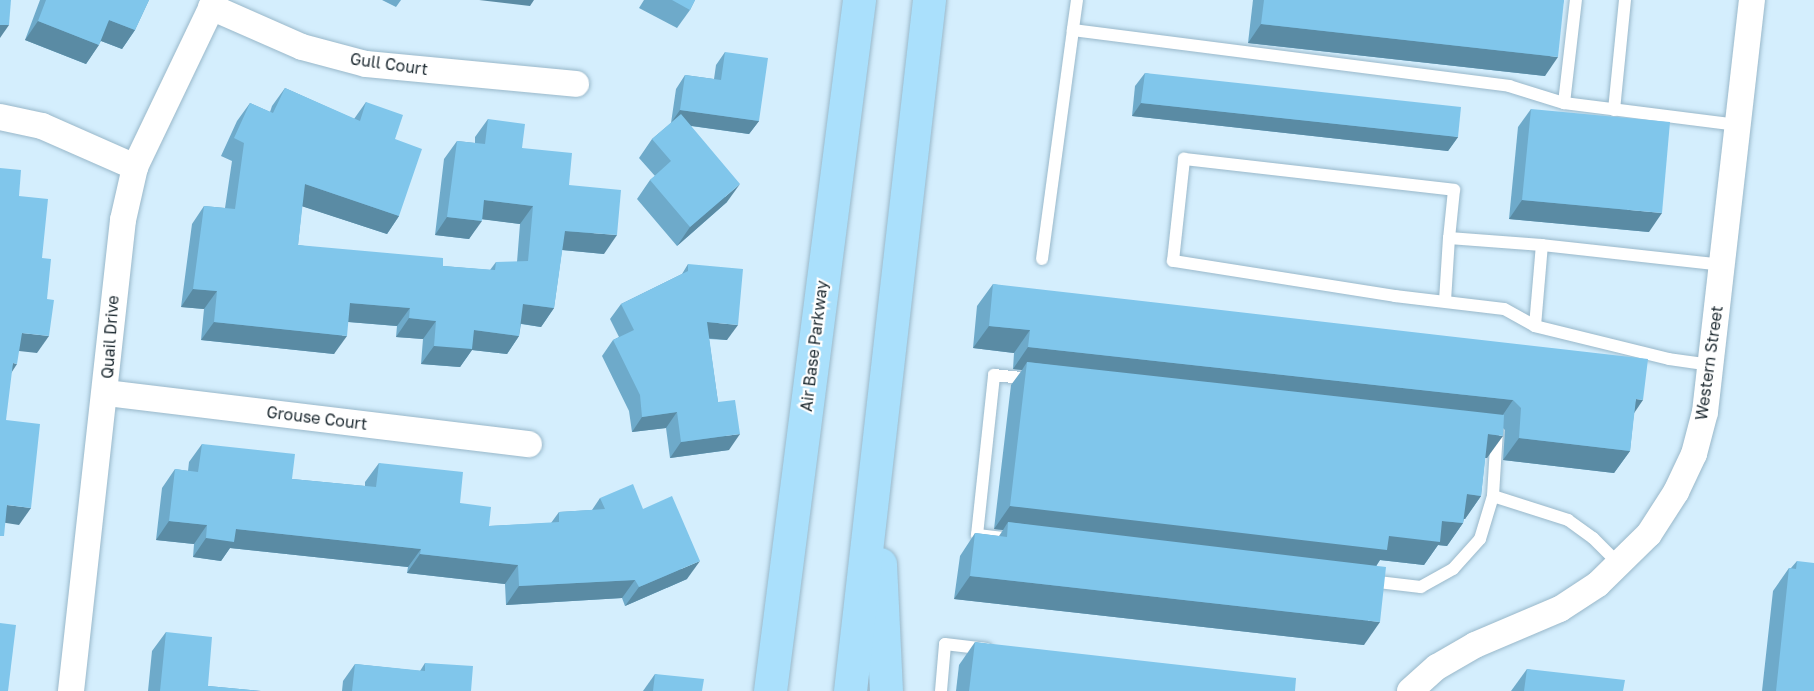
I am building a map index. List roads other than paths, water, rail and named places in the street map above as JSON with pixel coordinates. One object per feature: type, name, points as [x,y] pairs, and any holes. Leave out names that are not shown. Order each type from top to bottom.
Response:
[{"type":"main road","name":"Air Base Parkway","points":[[770,691],[859,0]]},
{"type":"main road","points":[[850,691],[929,0]]},
{"type":"main road","points":[[875,471],[886,691]]},
{"type":"street","name":"Western Street","points":[[1410,691],[1437,667],[1475,645],[1560,609],[1620,566],[1650,534],[1694,454],[1705,412],[1752,0]]},
{"type":"street","name":"Gull Court","points":[[213,3],[302,47],[366,64],[576,84]]},
{"type":"street","name":"Quail Drive","points":[[71,691],[106,393],[115,268],[135,167],[213,3]]},
{"type":"street","points":[[0,117],[42,126],[135,167]]},
{"type":"street","name":"Grouse Court","points":[[106,393],[529,444]]},
{"type":"lane","points":[[1042,258],[1077,0]]},
{"type":"lane","points":[[1564,104],[1575,0]]},
{"type":"lane","points":[[1614,110],[1625,0]]},
{"type":"lane","points":[[1073,30],[1509,86],[1564,104],[1738,125]]},
{"type":"lane","points":[[1445,301],[1454,190],[1184,159],[1173,261],[1445,301],[1504,309],[1535,326],[1669,359],[1711,364]]},
{"type":"lane","points":[[1449,238],[1542,245],[1722,265]]},
{"type":"lane","points":[[1535,326],[1542,245]]},
{"type":"lane","points":[[994,375],[1497,430],[1492,496],[1480,539],[1453,569],[1421,587],[977,535],[994,375]]},
{"type":"lane","points":[[1492,496],[1568,520],[1593,538],[1620,566]]},
{"type":"lane","points":[[941,691],[945,644],[1003,651]]}]
